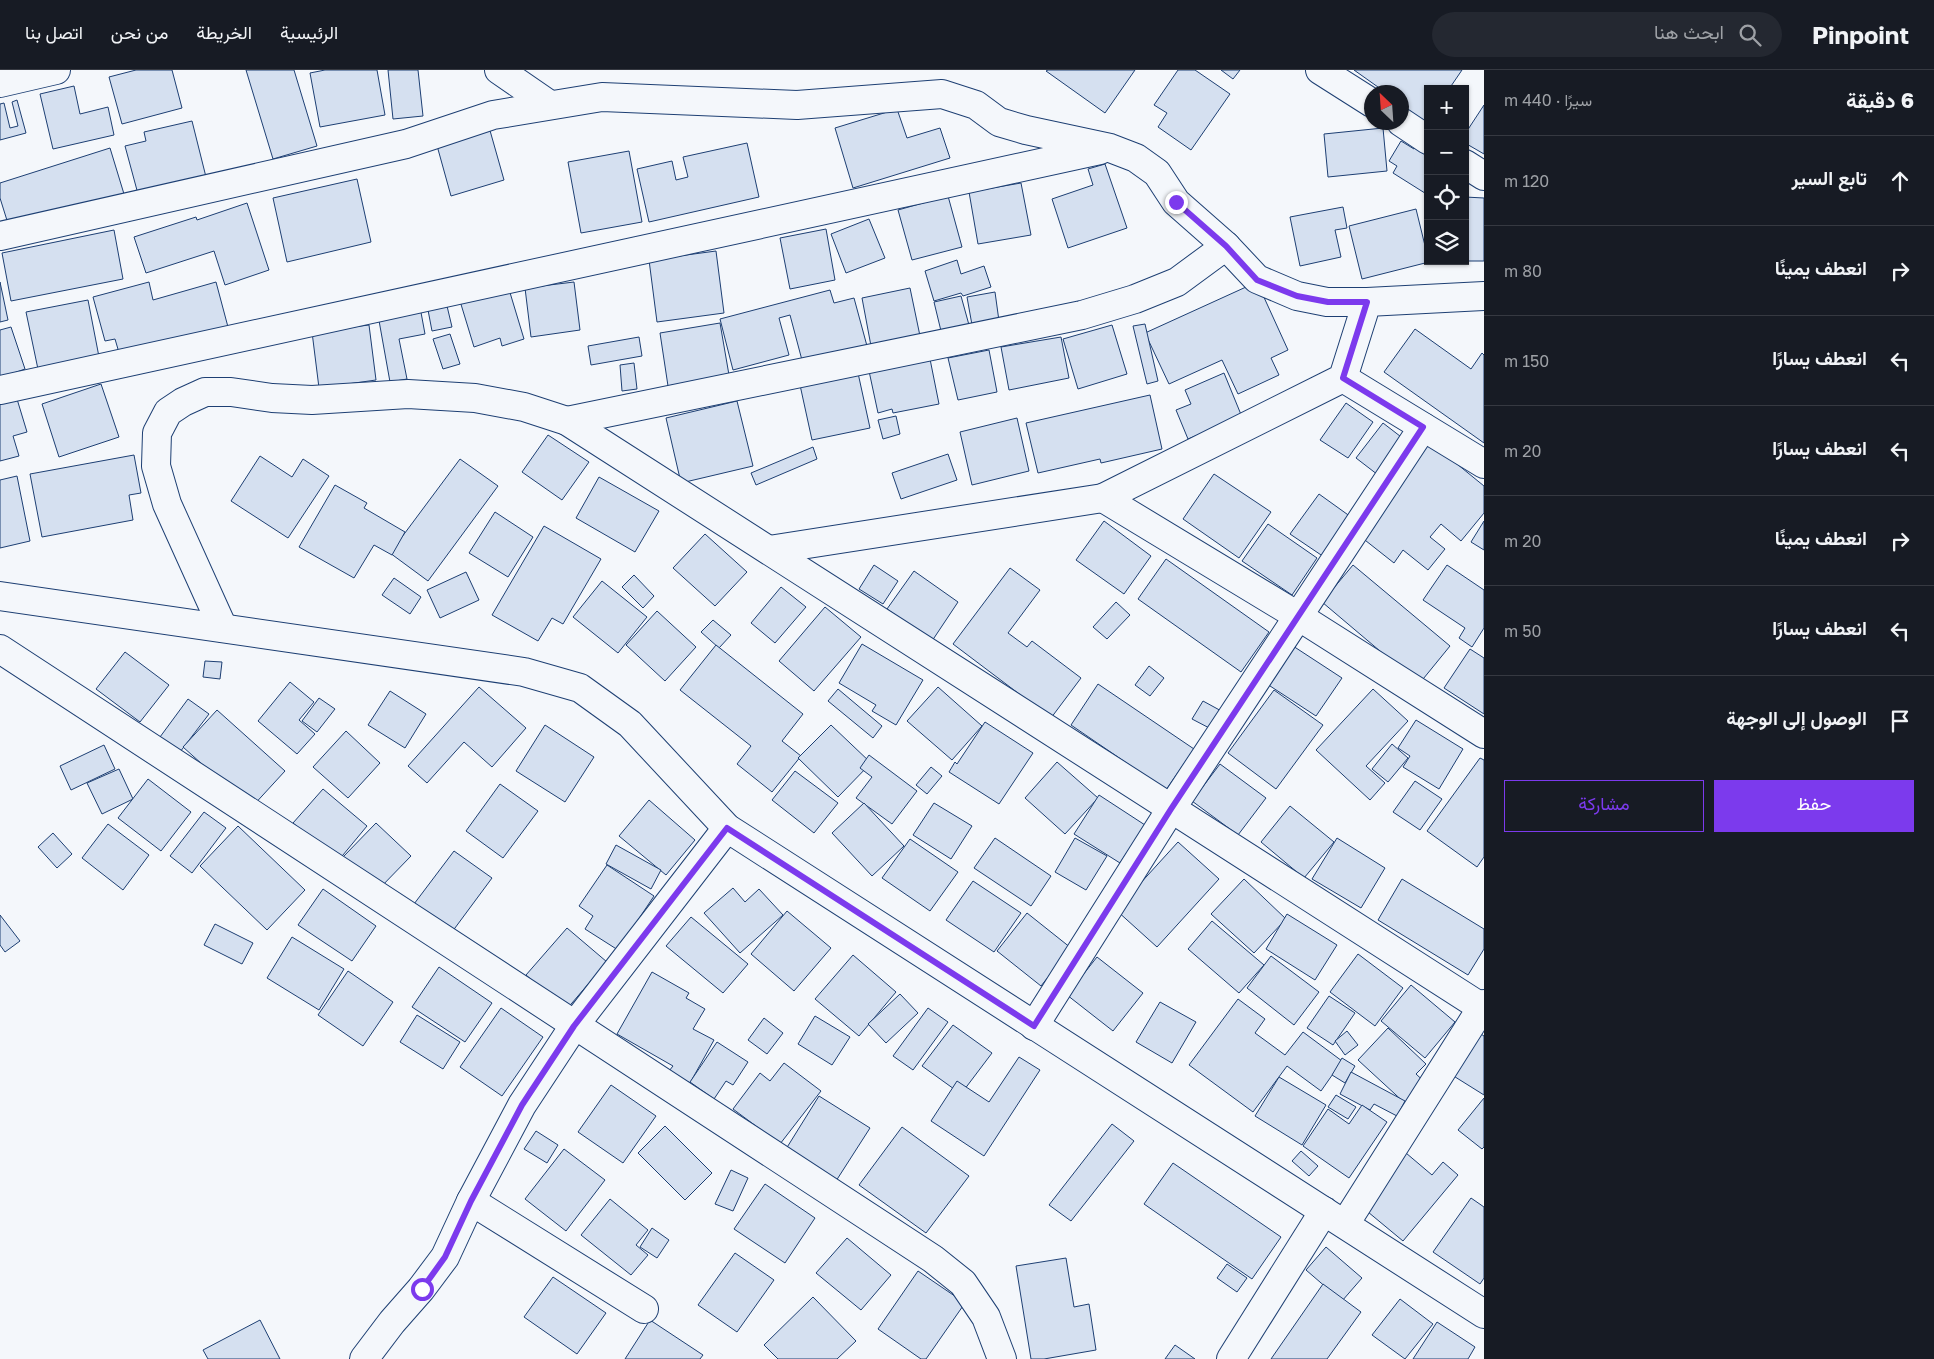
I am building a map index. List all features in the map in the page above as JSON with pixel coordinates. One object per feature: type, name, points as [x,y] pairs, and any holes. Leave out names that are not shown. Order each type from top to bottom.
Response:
[{"type":"street","points":[[0,83],[56,70]]},
{"type":"street","points":[[499,70],[550,105]]},
{"type":"street","points":[[1320,70],[1364,98]]},
{"type":"street","points":[[0,236],[406,144],[493,115],[602,97],[797,106],[942,94],[976,105],[999,122],[1026,130],[1110,148],[1136,158],[1157,174],[1176,202],[1226,246],[1257,280],[1297,296],[1328,302],[1484,296]]},
{"type":"street","points":[[1409,127],[1424,137]]},
{"type":"street","points":[[0,390],[1110,148]]},
{"type":"street","points":[[1469,167],[1484,176]]},
{"type":"street","points":[[568,421],[1082,315],[1135,299],[1177,282],[1226,246]]},
{"type":"street","points":[[768,550],[1103,498],[1343,378],[1367,302]]},
{"type":"street","points":[[1343,378],[1484,464]]},
{"type":"street","points":[[224,628],[167,504],[156,466],[157,433],[168,412],[182,402],[205,392],[231,392],[272,398],[312,400],[408,394],[475,398],[524,407],[568,421],[1171,809],[1483,1007],[1334,1218],[1231,1359]]},
{"type":"street","points":[[1034,1026],[1171,809],[1423,427]]},
{"type":"street","points":[[1103,498],[1298,616],[1484,734]]},
{"type":"street","points":[[0,596],[524,672],[580,688],[630,724],[727,828],[1484,1314]]},
{"type":"street","points":[[0,649],[933,1259],[963,1282],[986,1316],[1002,1359]]},
{"type":"street","points":[[364,1359],[392,1322],[422,1289],[445,1257],[471,1201],[522,1105],[574,1026],[727,828]]},
{"type":"street","points":[[471,1201],[644,1309]]},
{"type":"building","points":[[136,70],[172,70],[182,108],[122,124],[109,77]]},
{"type":"building","points":[[246,70],[294,70],[317,146],[273,159]]},
{"type":"building","points":[[325,70],[377,70],[385,115],[320,127],[310,73]]},
{"type":"building","points":[[388,70],[418,70],[423,116],[393,119]]},
{"type":"building","points":[[1135,70],[1105,113],[1046,71]]},
{"type":"building","points":[[1178,70],[1195,70],[1230,94],[1191,150],[1158,127],[1167,113],[1154,105]]},
{"type":"building","points":[[1221,70],[1240,70],[1233,79]]},
{"type":"building","points":[[1354,70],[1462,70],[1452,85],[1424,85],[1424,121],[1409,110],[1409,85],[1375,85]]},
{"type":"building","points":[[74,86],[80,114],[108,107],[114,135],[53,149],[40,94]]},
{"type":"building","points":[[17,100],[26,133],[0,140],[0,104],[4,103],[10,128],[18,126],[12,102]]},
{"type":"building","points":[[1484,105],[1484,154],[1469,145],[1469,128]]},
{"type":"building","points":[[897,109],[907,138],[940,128],[950,158],[853,188],[835,128]]},
{"type":"building","points":[[192,121],[206,177],[138,194],[125,146],[146,141],[144,132]]},
{"type":"building","points":[[489,127],[504,180],[451,196],[436,142]]},
{"type":"building","points":[[1383,130],[1387,171],[1328,177],[1324,134]]},
{"type":"building","points":[[1420,140],[1424,142],[1424,192],[1393,173],[1397,166],[1389,161],[1401,141],[1414,149]]},
{"type":"building","points":[[747,143],[759,197],[649,222],[637,169],[672,161],[676,180],[688,177],[683,157]]},
{"type":"building","points":[[110,148],[124,194],[10,230],[0,198],[0,183]]},
{"type":"building","points":[[629,151],[642,222],[581,233],[568,162]]},
{"type":"building","points":[[1105,164],[1127,228],[1068,248],[1052,199],[1093,185],[1088,169]]},
{"type":"building","points":[[357,179],[371,242],[287,262],[273,198]]},
{"type":"building","points":[[1021,183],[1031,235],[978,244],[969,192]]},
{"type":"building","points":[[948,196],[962,247],[912,260],[898,210]]},
{"type":"building","points":[[1469,197],[1484,198],[1484,261],[1469,261]]},
{"type":"building","points":[[247,203],[269,270],[225,285],[214,251],[146,273],[134,237],[196,217],[197,220]]},
{"type":"building","points":[[1343,207],[1347,228],[1335,230],[1341,257],[1300,266],[1290,217]]},
{"type":"building","points":[[1416,209],[1424,242],[1424,263],[1362,279],[1349,226]]},
{"type":"building","points":[[869,219],[885,258],[846,273],[831,234]]},
{"type":"building","points":[[826,229],[835,280],[790,289],[780,238]]},
{"type":"building","points":[[114,230],[123,279],[11,301],[2,253]]},
{"type":"building","points":[[716,251],[724,313],[657,322],[649,260]]},
{"type":"building","points":[[957,260],[961,274],[984,266],[991,287],[963,296],[961,293],[934,301],[925,271]]},
{"type":"building","points":[[0,282],[8,320],[0,322]]},
{"type":"building","points":[[149,282],[153,300],[216,282],[228,327],[120,356],[115,339],[105,341],[93,297]]},
{"type":"building","points":[[574,282],[580,330],[531,337],[525,288]]},
{"type":"building","points":[[1257,282],[1288,350],[1271,358],[1279,375],[1238,394],[1222,360],[1169,384],[1145,333]]},
{"type":"building","points":[[508,286],[524,339],[502,346],[500,338],[474,347],[460,301]]},
{"type":"building","points":[[910,288],[920,336],[871,346],[862,298]]},
{"type":"building","points":[[830,290],[834,303],[854,298],[867,346],[803,364],[790,315],[779,318],[789,355],[733,370],[720,319]]},
{"type":"building","points":[[995,292],[999,321],[972,325],[967,297]]},
{"type":"building","points":[[961,296],[969,325],[941,331],[934,302]]},
{"type":"building","points":[[88,300],[100,362],[39,374],[26,312]]},
{"type":"building","points":[[447,306],[452,327],[432,331],[428,310]]},
{"type":"building","points":[[420,307],[425,334],[399,339],[407,379],[390,382],[378,315]]},
{"type":"building","points":[[720,323],[729,375],[668,386],[660,333]]},
{"type":"building","points":[[1145,324],[1158,381],[1147,384],[1133,326]]},
{"type":"building","points":[[369,325],[376,380],[319,388],[312,332]]},
{"type":"building","points":[[1112,325],[1127,374],[1078,389],[1063,339]]},
{"type":"building","points":[[11,327],[25,369],[0,378],[0,330]]},
{"type":"building","points":[[1415,329],[1471,369],[1482,353],[1484,355],[1484,443],[1384,372]]},
{"type":"building","points":[[450,334],[460,364],[443,369],[433,339]]},
{"type":"building","points":[[639,337],[642,356],[591,365],[588,346]]},
{"type":"building","points":[[1061,337],[1069,378],[1009,390],[1001,347]]},
{"type":"building","points":[[989,350],[997,392],[958,400],[948,358]]},
{"type":"building","points":[[930,359],[939,404],[893,413],[892,409],[878,413],[869,371]]},
{"type":"building","points":[[634,363],[637,389],[622,391],[620,365]]},
{"type":"building","points":[[858,373],[870,428],[812,440],[800,385]]},
{"type":"building","points":[[1224,373],[1242,417],[1188,439],[1176,410],[1191,404],[1185,390]]},
{"type":"building","points":[[101,384],[119,437],[59,457],[42,404]]},
{"type":"building","points":[[1150,395],[1162,449],[1101,463],[1100,459],[1038,473],[1026,423]]},
{"type":"building","points":[[17,399],[27,432],[13,436],[19,456],[0,461],[0,404]]},
{"type":"building","points":[[737,401],[753,466],[681,483],[666,418]]},
{"type":"building","points":[[1346,403],[1373,422],[1348,458],[1320,440]]},
{"type":"building","points":[[896,416],[900,434],[883,439],[878,420]]},
{"type":"building","points":[[1017,418],[1029,471],[972,485],[960,432]]},
{"type":"building","points":[[1383,423],[1409,443],[1382,478],[1356,458]]},
{"type":"building","points":[[548,435],[589,462],[562,500],[522,472]]},
{"type":"building","points":[[1430,442],[1484,486],[1484,513],[1461,541],[1441,524],[1430,537],[1445,549],[1428,570],[1403,550],[1394,563],[1356,533]]},
{"type":"building","points":[[813,447],[817,459],[756,485],[751,473]]},
{"type":"building","points":[[948,454],[957,480],[901,499],[892,473]]},
{"type":"building","points":[[134,455],[141,493],[129,495],[133,520],[42,537],[30,474]]},
{"type":"building","points":[[260,456],[292,477],[303,459],[329,476],[288,538],[231,501]]},
{"type":"building","points":[[460,459],[498,486],[428,581],[390,553]]},
{"type":"building","points":[[1214,474],[1271,512],[1239,558],[1183,519]]},
{"type":"building","points":[[17,476],[30,541],[0,548],[0,480]]},
{"type":"building","points":[[599,477],[659,511],[635,552],[576,518]]},
{"type":"building","points":[[335,485],[367,503],[364,508],[405,532],[392,555],[374,545],[354,578],[299,547]]},
{"type":"building","points":[[1319,494],[1358,522],[1330,561],[1290,534]]},
{"type":"building","points":[[495,512],[533,537],[508,577],[469,553]]},
{"type":"building","points":[[1104,521],[1151,556],[1124,594],[1076,560]]},
{"type":"building","points":[[1484,521],[1484,550],[1471,542]]},
{"type":"building","points":[[1268,524],[1317,558],[1292,595],[1242,561]]},
{"type":"building","points":[[544,526],[601,559],[563,624],[552,618],[538,641],[492,615]]},
{"type":"building","points":[[705,534],[747,572],[715,606],[673,568]]},
{"type":"building","points":[[1166,559],[1269,632],[1241,672],[1138,599]]},
{"type":"building","points":[[874,565],[898,581],[883,604],[859,589]]},
{"type":"building","points":[[1353,565],[1450,646],[1419,684],[1322,602]]},
{"type":"building","points":[[1447,565],[1484,590],[1484,628],[1472,647],[1459,638],[1465,628],[1423,600]]},
{"type":"building","points":[[1010,568],[1040,590],[1008,633],[1027,647],[1032,641],[1081,678],[1051,718],[953,644]]},
{"type":"building","points":[[914,571],[958,602],[932,641],[887,609]]},
{"type":"building","points":[[466,572],[479,600],[440,618],[427,590]]},
{"type":"building","points":[[634,575],[654,596],[643,608],[622,587]]},
{"type":"building","points":[[394,578],[421,597],[410,614],[382,595]]},
{"type":"building","points":[[602,581],[647,617],[618,653],[573,617]]},
{"type":"building","points":[[781,587],[806,607],[775,643],[751,623]]},
{"type":"building","points":[[1116,602],[1130,615],[1107,639],[1093,627]]},
{"type":"building","points":[[825,607],[861,637],[814,691],[779,661]]},
{"type":"building","points":[[657,611],[696,647],[665,681],[626,645]]},
{"type":"building","points":[[713,620],[731,635],[719,648],[701,632]]},
{"type":"building","points":[[862,644],[923,680],[896,725],[872,711],[876,705],[839,683]]},
{"type":"building","points":[[716,645],[803,714],[782,741],[801,756],[772,792],[737,764],[751,746],[680,690]]},
{"type":"building","points":[[1293,646],[1342,678],[1316,716],[1267,684]]},
{"type":"building","points":[[1470,649],[1484,658],[1484,714],[1444,688]]},
{"type":"building","points":[[125,652],[169,685],[140,722],[96,689]]},
{"type":"building","points":[[205,661],[222,662],[220,679],[203,677]]},
{"type":"building","points":[[1149,666],[1164,678],[1150,696],[1135,685]]},
{"type":"building","points":[[290,682],[314,702],[299,720],[315,734],[297,754],[258,721]]},
{"type":"building","points":[[1098,684],[1194,749],[1166,790],[1071,725]]},
{"type":"building","points":[[479,687],[526,728],[492,767],[464,742],[427,783],[408,766]]},
{"type":"building","points":[[938,687],[982,726],[952,760],[907,721]]},
{"type":"building","points":[[838,689],[882,726],[873,738],[828,701]]},
{"type":"building","points":[[1373,689],[1408,721],[1366,766],[1385,783],[1370,800],[1316,750]]},
{"type":"building","points":[[1274,690],[1323,725],[1276,789],[1228,753]]},
{"type":"building","points":[[390,691],[426,714],[405,748],[368,725]]},
{"type":"building","points":[[319,698],[335,709],[317,732],[302,721]]},
{"type":"building","points":[[188,699],[209,714],[180,752],[160,737]]},
{"type":"building","points":[[1203,701],[1225,713],[1215,731],[1192,719]]},
{"type":"building","points":[[217,710],[285,771],[251,808],[183,747]]},
{"type":"building","points":[[1416,720],[1463,749],[1439,789],[1403,767],[1410,756],[1398,748]]},
{"type":"building","points":[[985,722],[1033,753],[999,804],[949,772],[955,762],[957,764]]},
{"type":"building","points":[[545,725],[594,757],[565,802],[516,771]]},
{"type":"building","points":[[831,725],[871,763],[838,797],[798,758]]},
{"type":"building","points":[[346,731],[380,763],[348,798],[313,767]]},
{"type":"building","points":[[1392,744],[1408,758],[1388,782],[1372,769]]},
{"type":"building","points":[[104,745],[115,769],[71,790],[60,766]]},
{"type":"building","points":[[869,755],[917,791],[892,824],[856,798],[872,777],[860,768]]},
{"type":"building","points":[[1480,758],[1484,760],[1484,857],[1477,867],[1427,831]]},
{"type":"building","points":[[1057,762],[1098,798],[1065,834],[1025,798]]},
{"type":"building","points":[[1220,764],[1266,798],[1238,835],[1192,801]]},
{"type":"building","points":[[931,767],[942,776],[927,794],[916,785]]},
{"type":"building","points":[[119,769],[133,799],[102,814],[87,783]]},
{"type":"building","points":[[795,771],[838,803],[814,833],[772,800]]},
{"type":"building","points":[[148,779],[191,812],[161,851],[118,818]]},
{"type":"building","points":[[1415,781],[1442,799],[1420,830],[1393,812]]},
{"type":"building","points":[[500,784],[538,811],[503,858],[466,831]]},
{"type":"building","points":[[323,789],[367,826],[338,861],[293,823]]},
{"type":"building","points":[[1099,795],[1145,825],[1120,863],[1074,834]]},
{"type":"building","points":[[649,800],[695,840],[666,875],[619,836]]},
{"type":"building","points":[[864,803],[904,846],[872,876],[832,833]]},
{"type":"building","points":[[934,803],[972,826],[951,859],[913,835]]},
{"type":"building","points":[[1290,806],[1334,842],[1304,878],[1261,842]]},
{"type":"building","points":[[204,812],[226,828],[192,873],[170,856]]},
{"type":"building","points":[[376,823],[411,856],[377,891],[343,857]]},
{"type":"building","points":[[108,824],[149,855],[123,890],[82,858]]},
{"type":"building","points":[[238,826],[305,890],[267,930],[200,866]]},
{"type":"building","points":[[53,833],[72,854],[57,868],[38,847]]},
{"type":"building","points":[[995,838],[1051,876],[1031,906],[974,868]]},
{"type":"building","points":[[1075,838],[1107,856],[1086,890],[1055,872]]},
{"type":"building","points":[[1337,838],[1385,868],[1361,908],[1312,879]]},
{"type":"building","points":[[910,839],[958,872],[930,911],[882,878]]},
{"type":"building","points":[[1178,842],[1219,879],[1157,947],[1116,910]]},
{"type":"building","points":[[616,845],[661,870],[651,889],[606,864]]},
{"type":"building","points":[[454,851],[492,878],[452,932],[414,904]]},
{"type":"building","points":[[607,865],[654,896],[618,950],[585,929],[593,916],[579,906]]},
{"type":"building","points":[[1244,879],[1286,919],[1254,953],[1211,914]]},
{"type":"building","points":[[1402,879],[1484,929],[1484,949],[1468,975],[1378,920]]},
{"type":"building","points":[[973,881],[1021,913],[994,952],[946,920]]},
{"type":"building","points":[[733,888],[745,902],[759,889],[783,915],[740,953],[704,913]]},
{"type":"building","points":[[323,889],[376,926],[352,961],[298,925]]},
{"type":"building","points":[[787,911],[831,948],[794,991],[751,954]]},
{"type":"building","points":[[1027,913],[1071,948],[1041,986],[997,951]]},
{"type":"building","points":[[1287,914],[1337,945],[1315,980],[1266,949]]},
{"type":"building","points":[[0,915],[20,941],[5,952],[0,945]]},
{"type":"building","points":[[691,917],[748,964],[723,993],[666,946]]},
{"type":"building","points":[[1212,921],[1264,965],[1239,993],[1188,949]]},
{"type":"building","points":[[215,924],[253,943],[242,964],[204,945]]},
{"type":"building","points":[[567,928],[607,962],[566,1010],[526,975]]},
{"type":"building","points":[[292,937],[344,969],[319,1010],[267,978]]},
{"type":"building","points":[[1358,954],[1403,988],[1375,1026],[1330,992]]},
{"type":"building","points":[[853,955],[896,992],[859,1036],[815,999]]},
{"type":"building","points":[[1271,956],[1319,992],[1294,1025],[1247,988]]},
{"type":"building","points":[[1097,957],[1143,993],[1113,1031],[1067,995]]},
{"type":"building","points":[[439,967],[492,1003],[465,1042],[412,1007]]},
{"type":"building","points":[[348,971],[393,1002],[363,1046],[318,1015]]},
{"type":"building","points":[[652,972],[689,993],[686,998],[705,1009],[693,1029],[714,1040],[690,1083],[669,1071],[673,1066],[617,1034]]},
{"type":"building","points":[[1411,985],[1455,1022],[1425,1058],[1381,1021]]},
{"type":"building","points":[[900,994],[918,1013],[886,1043],[868,1024]]},
{"type":"building","points":[[1329,996],[1355,1013],[1333,1045],[1307,1028]]},
{"type":"building","points":[[1238,999],[1265,1019],[1255,1033],[1285,1055],[1303,1032],[1342,1061],[1321,1091],[1287,1066],[1253,1112],[1189,1065]]},
{"type":"building","points":[[1160,1002],[1196,1022],[1172,1063],[1136,1042]]},
{"type":"building","points":[[501,1008],[543,1037],[502,1096],[460,1067]]},
{"type":"building","points":[[928,1008],[948,1022],[913,1070],[893,1056]]},
{"type":"building","points":[[417,1015],[460,1042],[443,1069],[400,1042]]},
{"type":"building","points":[[815,1016],[850,1037],[832,1065],[798,1044]]},
{"type":"building","points":[[764,1018],[783,1033],[767,1054],[748,1040]]},
{"type":"building","points":[[953,1025],[992,1053],[961,1094],[922,1066]]},
{"type":"building","points":[[1388,1028],[1426,1064],[1416,1074],[1428,1085],[1408,1106],[1358,1060]]},
{"type":"building","points":[[1347,1031],[1358,1045],[1345,1055],[1335,1041]]},
{"type":"building","points":[[1478,1032],[1484,1036],[1484,1095],[1452,1075]]},
{"type":"building","points":[[717,1042],[748,1062],[733,1085],[726,1081],[714,1099],[690,1082]]},
{"type":"building","points":[[1019,1057],[1040,1070],[984,1156],[931,1121],[957,1081],[989,1102]]},
{"type":"building","points":[[1342,1058],[1355,1066],[1345,1083],[1332,1075]]},
{"type":"building","points":[[784,1063],[821,1091],[780,1144],[733,1109],[760,1073],[770,1081]]},
{"type":"building","points":[[1351,1072],[1405,1101],[1397,1116],[1374,1104],[1370,1110],[1340,1094]]},
{"type":"building","points":[[1279,1077],[1326,1105],[1302,1145],[1255,1116]]},
{"type":"building","points":[[611,1085],[656,1116],[623,1163],[578,1132]]},
{"type":"building","points":[[1336,1095],[1356,1107],[1348,1119],[1328,1107]]},
{"type":"building","points":[[819,1096],[870,1128],[836,1181],[786,1149]]},
{"type":"building","points":[[1484,1098],[1484,1147],[1482,1149],[1458,1130]]},
{"type":"building","points":[[1362,1105],[1387,1122],[1349,1178],[1303,1146],[1328,1109],[1349,1124]]},
{"type":"building","points":[[1112,1124],[1134,1141],[1071,1221],[1049,1205]]},
{"type":"building","points":[[665,1126],[712,1173],[685,1200],[638,1153]]},
{"type":"building","points":[[902,1127],[969,1176],[926,1233],[859,1185]]},
{"type":"building","points":[[536,1131],[558,1145],[547,1163],[524,1149]]},
{"type":"building","points":[[564,1149],[605,1180],[566,1231],[525,1199]]},
{"type":"building","points":[[1301,1151],[1318,1166],[1309,1176],[1292,1161]]},
{"type":"building","points":[[1406,1153],[1432,1175],[1443,1162],[1458,1175],[1403,1241],[1362,1207]]},
{"type":"building","points":[[1173,1163],[1281,1237],[1252,1279],[1144,1204]]},
{"type":"building","points":[[731,1170],[748,1178],[733,1211],[715,1204]]},
{"type":"building","points":[[765,1184],[815,1218],[785,1263],[734,1229]]},
{"type":"building","points":[[1471,1198],[1484,1207],[1484,1278],[1480,1284],[1433,1252]]},
{"type":"building","points":[[610,1199],[648,1230],[636,1245],[648,1255],[631,1275],[581,1235]]},
{"type":"building","points":[[652,1228],[669,1240],[657,1258],[640,1247]]},
{"type":"building","points":[[847,1238],[891,1275],[861,1310],[816,1273]]},
{"type":"building","points":[[1326,1247],[1362,1278],[1342,1301],[1306,1270]]},
{"type":"building","points":[[735,1253],[774,1280],[737,1332],[698,1305]]},
{"type":"building","points":[[1066,1258],[1074,1307],[1089,1304],[1096,1350],[1044,1359],[1031,1359],[1016,1266]]},
{"type":"building","points":[[1227,1264],[1247,1278],[1237,1292],[1217,1278]]},
{"type":"building","points":[[918,1271],[965,1303],[926,1359],[921,1359],[878,1329]]},
{"type":"building","points":[[553,1277],[606,1313],[577,1354],[524,1317]]},
{"type":"building","points":[[1323,1284],[1361,1312],[1327,1359],[1271,1359]]},
{"type":"building","points":[[813,1297],[856,1341],[837,1359],[778,1359],[764,1345]]},
{"type":"building","points":[[1400,1299],[1433,1324],[1405,1359],[1372,1335]]},
{"type":"building","points":[[260,1320],[280,1359],[208,1359],[203,1350]]},
{"type":"building","points":[[650,1320],[703,1355],[700,1359],[625,1359]]},
{"type":"building","points":[[1437,1322],[1475,1347],[1468,1359],[1413,1359]]},
{"type":"building","points":[[1175,1345],[1195,1359],[1165,1359]]},
{"type":"route","points":[[422,1289],[445,1257],[471,1201],[522,1105],[574,1026],[727,828],[1034,1026],[1171,809],[1423,427],[1343,378],[1367,302],[1328,302],[1297,296],[1257,280],[1226,246],[1176,202]]}]
